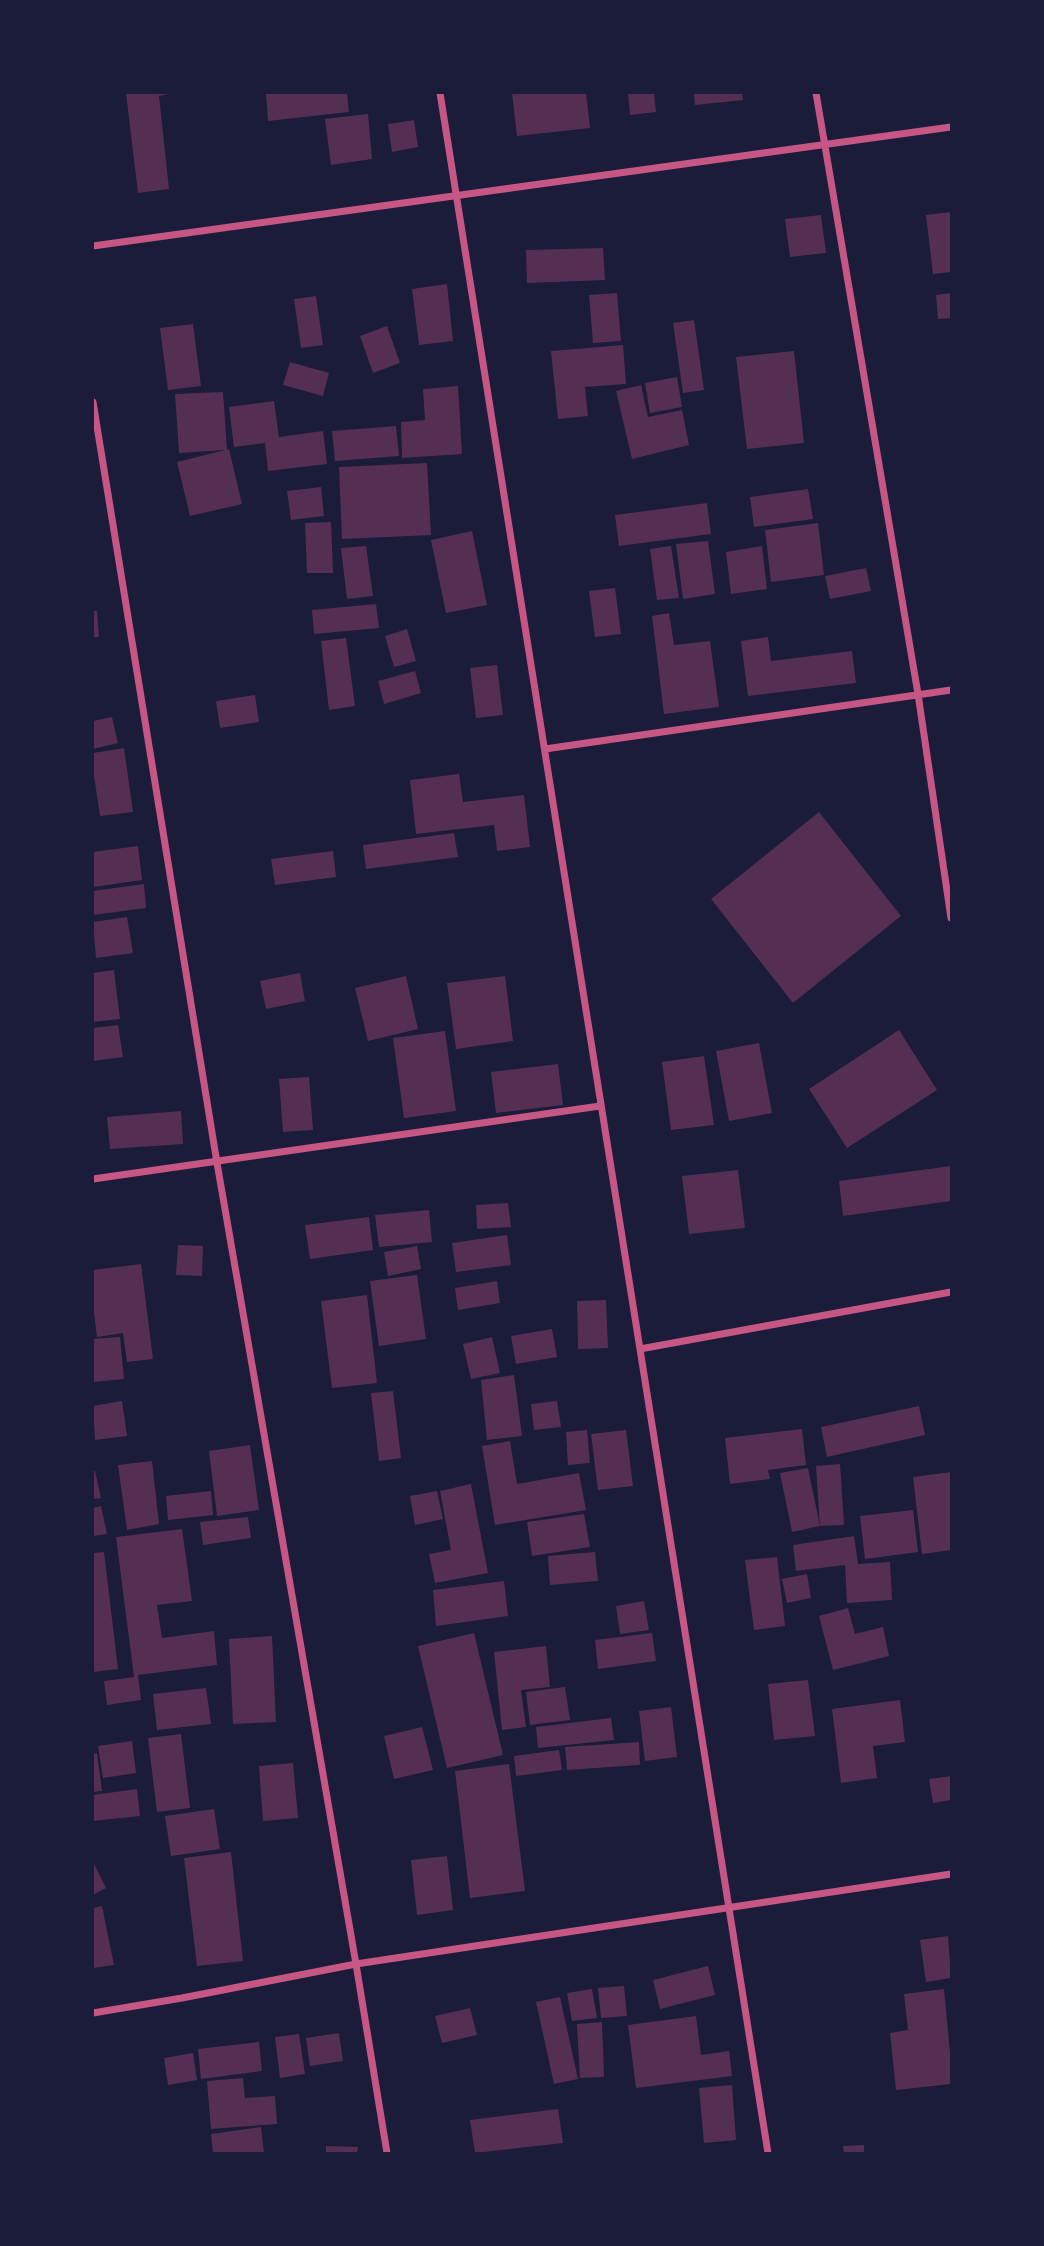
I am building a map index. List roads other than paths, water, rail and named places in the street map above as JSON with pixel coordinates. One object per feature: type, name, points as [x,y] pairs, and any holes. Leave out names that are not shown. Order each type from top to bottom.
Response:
[{"type":"street","points":[[440,93],[768,2153]]},
{"type":"street","points":[[816,93],[918,695],[951,919]]},
{"type":"street","points":[[93,246],[951,127]]},
{"type":"street","points":[[93,402],[217,1163],[387,2153]]},
{"type":"street","points":[[545,749],[951,690]]},
{"type":"street","points":[[93,1179],[600,1106]]},
{"type":"street","points":[[640,1349],[951,1292]]},
{"type":"street","points":[[93,2012],[356,1964],[951,1874]]}]
